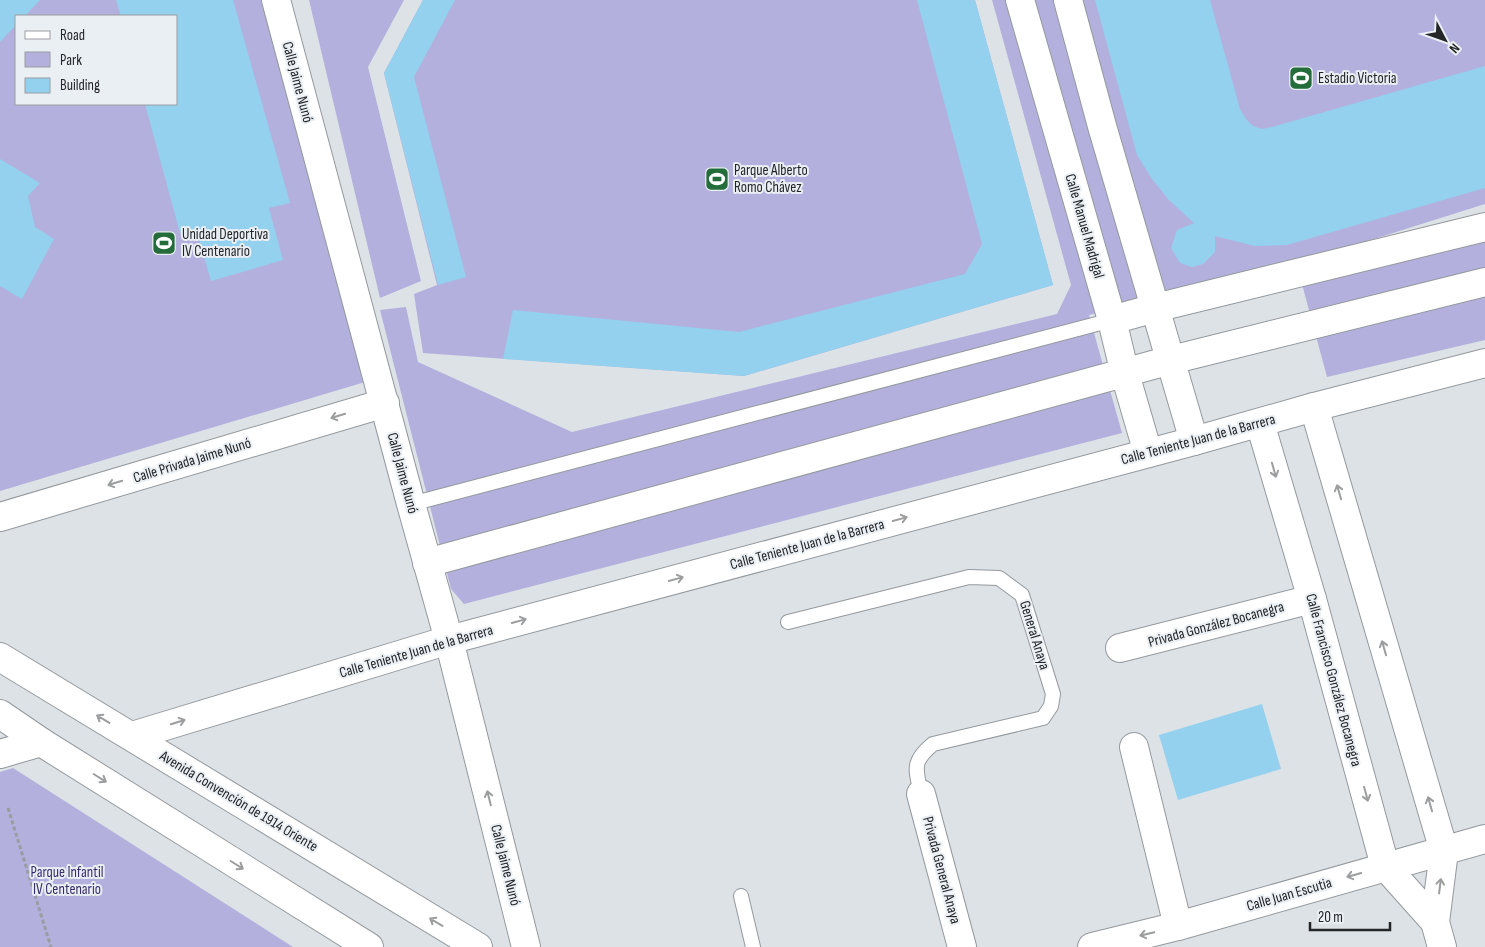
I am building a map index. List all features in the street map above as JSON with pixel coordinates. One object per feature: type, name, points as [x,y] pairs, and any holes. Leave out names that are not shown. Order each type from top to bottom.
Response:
[{"type":"street","name":"Calle Jaime Nunó","points":[[276,0],[449,640],[526,947]]},
{"type":"street","name":"Calle Manuel Madrigal","points":[[1020,0],[1112,320],[1125,374],[1148,453]]},
{"type":"street","points":[[1068,0],[1102,126],[1194,441]]},
{"type":"street","points":[[1112,320],[1485,227]]},
{"type":"street","points":[[427,563],[1171,360],[1485,282]]},
{"type":"street","name":"Calle Teniente Juan de la Barrera","points":[[132,736],[449,640],[1194,441],[1314,407],[1485,364]]},
{"type":"street","name":"Calle Privada Jaime Nunó","points":[[0,517],[385,402]]},
{"type":"street","name":"Calle Francisco González Bocanegra","points":[[1314,407],[1444,851],[1439,934]]},
{"type":"street","name":"Calle Francisco González Bocanegra","points":[[1260,423],[1312,599],[1385,866],[1439,934]]},
{"type":"street","name":"Privada González Bocanegra","points":[[1120,648],[1312,599]]},
{"type":"street","name":"Avenida Convención de 1914 Oriente","points":[[0,656],[478,947]]},
{"type":"street","points":[[0,714],[41,742],[368,947]]},
{"type":"street","points":[[0,754],[41,742]]},
{"type":"street","points":[[1134,747],[1178,926]]},
{"type":"street","name":"Privada General Anaya","points":[[921,794],[962,947]]},
{"type":"street","name":"Calle Juan Escutia","points":[[1092,947],[1178,926],[1485,839]]},
{"type":"lane","points":[[411,504],[1112,320]]},
{"type":"lane","name":"General Anaya","points":[[788,622],[969,578],[999,578],[1022,594],[1053,694],[1050,706],[1043,718],[933,744],[922,753],[916,765],[921,794]]},
{"type":"lane","points":[[741,896],[753,947]]},
{"type":"path","points":[[8,808],[50,947]]},
{"type":"green space","name":"Unidad Deportiva IV Centenario","points":[[0,0],[261,0],[365,382],[0,491]]},
{"type":"green space","points":[[309,0],[404,0],[368,67],[421,281],[380,298]]},
{"type":"green space","name":"Parque Alberto Romo Chávez","points":[[423,0],[975,0],[1053,285],[744,376],[423,353],[414,294],[437,285],[384,73]]},
{"type":"green space","points":[[992,0],[1059,0],[1142,302],[1089,315],[1122,433],[464,604],[451,589],[380,310],[406,307],[418,362],[572,432],[1057,314],[1071,285]]},
{"type":"green space","name":"Estadio Victoria","points":[[1071,0],[1485,0],[1485,204],[1155,308]]},
{"type":"green space","points":[[1485,238],[1485,340],[1327,377],[1302,284]]},
{"type":"green space","name":"Parque Infantil IV Centenario","points":[[13,768],[293,947],[0,947],[0,772]]},
{"type":"building","points":[[0,0],[40,0],[26,15],[15,15],[15,26],[0,42]]},
{"type":"building","points":[[116,0],[233,0],[290,203],[269,208],[283,260],[211,281],[196,229],[180,233],[145,105],[178,105],[178,15],[121,15]]},
{"type":"building","points":[[423,0],[455,0],[414,77],[466,277],[438,285],[384,73]]},
{"type":"building","points":[[917,0],[975,0],[1053,285],[744,376],[503,359],[513,310],[739,332],[965,274],[982,244]]},
{"type":"building","name":"Estadio Victoria","points":[[1095,0],[1210,0],[1240,109],[1253,126],[1262,129],[1485,66],[1485,188],[1287,245],[1255,246],[1215,236],[1215,252],[1203,264],[1192,267],[1180,263],[1171,248],[1177,230],[1194,223],[1168,199],[1152,179],[1137,155]]},
{"type":"building","points":[[0,159],[40,183],[28,196],[35,227],[54,239],[22,299],[0,286]]},
{"type":"building","points":[[1262,704],[1281,769],[1178,800],[1159,735]]},
{"type":"place","name":"Estadio Victoria","points":[[1301,78]]},
{"type":"place","name":"Parque Alberto Romo Chávez","points":[[717,179]]},
{"type":"place","name":"Unidad Deportiva IV Centenario","points":[[164,243]]}]
